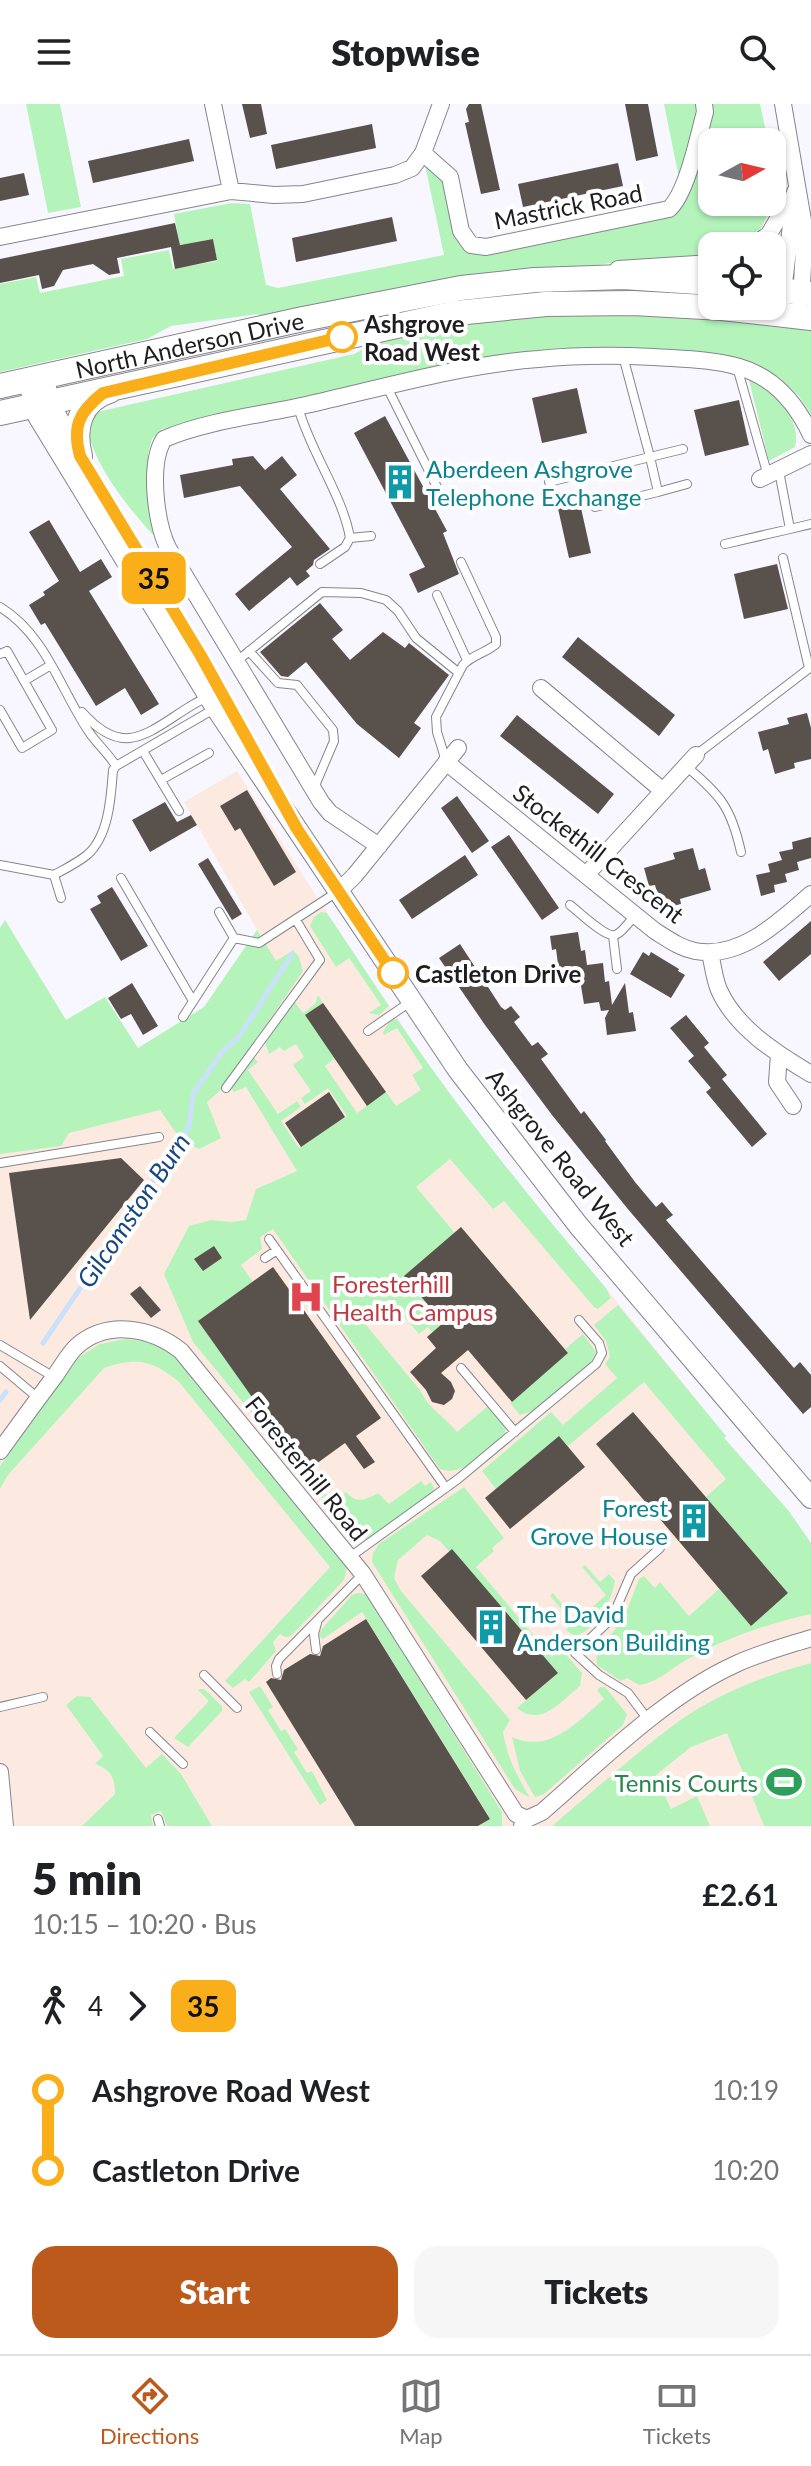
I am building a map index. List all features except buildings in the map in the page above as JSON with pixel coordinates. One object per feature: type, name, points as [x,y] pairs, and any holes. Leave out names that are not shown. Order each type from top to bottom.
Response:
[{"type":"main road","name":"North Anderson Drive","points":[[0,386],[417,296],[504,283],[623,277],[698,282]]},
{"type":"main road","name":"North Anderson Drive","points":[[0,413],[421,320],[546,304],[794,302]]},
{"type":"main road","points":[[80,456],[76,427],[85,410],[103,393],[131,384]]},
{"type":"street","points":[[213,104],[231,191]]},
{"type":"street","points":[[0,237],[231,191],[303,194],[395,175],[412,168],[423,153],[441,104]]},
{"type":"street","name":"Mastrick Road","points":[[423,153],[450,177],[461,231],[471,245],[486,247],[669,209],[676,203],[705,112],[704,104]]},
{"type":"street","points":[[783,104],[799,150],[796,187],[805,232],[794,302]]},
{"type":"street","points":[[769,232],[776,225],[796,187]]},
{"type":"street","points":[[577,278],[623,268],[698,264]]},
{"type":"street","points":[[379,846],[330,813],[313,790],[168,548],[159,530],[157,465],[158,448],[164,439],[387,387],[513,362],[623,356],[679,358],[737,366],[775,385],[792,401],[811,435]]},
{"type":"street","name":"Ashgrove Road West","points":[[36,378],[41,404],[218,700],[297,829],[458,1070],[578,1225],[811,1498]]},
{"type":"street","name":"Ashgrove Road West","points":[[41,404],[80,456],[218,700]]},
{"type":"street","points":[[769,475],[811,454]]},
{"type":"street","points":[[541,688],[663,791]]},
{"type":"street","points":[[338,892],[458,748]]},
{"type":"street","points":[[586,875],[691,760]]},
{"type":"street","name":"Stockethill Crescent","points":[[446,762],[635,915],[676,944],[710,953]]},
{"type":"street","points":[[811,894],[764,933],[744,944],[710,953],[716,980],[728,1006],[745,1026],[779,1054],[811,1074]]},
{"type":"street","points":[[779,1054],[777,1082],[793,1106]]},
{"type":"street","name":"Foresterhill Road","points":[[0,1451],[77,1346],[103,1333],[138,1330],[167,1340],[181,1351],[363,1574],[525,1824],[649,1721],[693,1689],[734,1664],[811,1638]]},
{"type":"street","points":[[0,1772],[5,1826]]},
{"type":"lane","points":[[623,356],[658,492]]},
{"type":"lane","points":[[737,366],[769,475],[790,529]]},
{"type":"lane","points":[[387,387],[440,493]]},
{"type":"lane","points":[[298,407],[305,433],[343,511],[350,538],[345,547],[320,564]]},
{"type":"lane","points":[[549,482],[683,449]]},
{"type":"lane","points":[[595,507],[687,484]]},
{"type":"lane","points":[[725,544],[811,524]]},
{"type":"lane","points":[[350,538],[371,536]]},
{"type":"lane","points":[[741,852],[729,810],[691,760],[810,667],[783,558]]},
{"type":"lane","points":[[446,762],[436,717],[467,660],[496,644],[496,637],[461,562]]},
{"type":"lane","points":[[235,663],[322,592],[361,593],[386,600],[398,611],[416,638],[459,673]]},
{"type":"lane","points":[[437,595],[467,660]]},
{"type":"lane","points":[[0,607],[16,616],[30,630],[89,733],[116,766]]},
{"type":"lane","points":[[0,654],[7,651],[52,730],[22,748],[0,710]]},
{"type":"lane","points":[[249,651],[278,683],[291,683],[302,689],[333,730],[334,741],[313,790]]},
{"type":"lane","points":[[24,681],[51,665]]},
{"type":"lane","points":[[62,685],[92,723],[118,739],[139,736],[218,700]]},
{"type":"lane","points":[[0,865],[54,875],[89,854],[100,839],[116,766],[218,700]]},
{"type":"lane","points":[[143,751],[179,811]]},
{"type":"lane","points":[[161,780],[209,753]]},
{"type":"lane","points":[[54,875],[61,898]]},
{"type":"lane","points":[[121,878],[193,1001]]},
{"type":"lane","points":[[219,912],[234,938],[259,943],[338,892]]},
{"type":"lane","points":[[570,905],[613,936],[635,915]]},
{"type":"lane","points":[[226,1088],[320,960],[296,920]]},
{"type":"lane","points":[[613,936],[617,969]]},
{"type":"lane","points":[[183,1017],[234,938]]},
{"type":"lane","points":[[368,1031],[411,1001]]},
{"type":"lane","points":[[0,1163],[159,1137]]},
{"type":"lane","points":[[269,1239],[446,1488]]},
{"type":"lane","points":[[265,1258],[277,1250]]},
{"type":"lane","points":[[350,1557],[446,1488],[601,1359],[599,1343],[579,1320]]},
{"type":"lane","points":[[0,1345],[54,1377]]},
{"type":"lane","points":[[8,1373],[19,1357]]},
{"type":"lane","points":[[0,1366],[38,1398]]},
{"type":"lane","points":[[461,1368],[515,1432]]},
{"type":"lane","points":[[649,1721],[628,1693],[599,1675],[575,1653],[612,1618],[631,1574],[660,1548]]},
{"type":"lane","points":[[277,1674],[279,1659],[363,1574]]},
{"type":"lane","points":[[316,1650],[314,1634],[319,1619]]},
{"type":"lane","points":[[204,1675],[237,1708]]},
{"type":"lane","points":[[0,1707],[43,1697]]},
{"type":"lane","points":[[150,1732],[183,1764]]},
{"type":"shaded area","name":"Foresterhill Health Campus","points":[[237,771],[438,1079],[528,1197],[606,1288],[726,1436],[724,1438],[788,1510],[811,1543],[811,1826],[0,1826],[0,928],[5,920],[66,1020],[105,997],[138,1048],[204,1007],[257,930],[184,802]]},
{"type":"green space","points":[[26,104],[60,104],[81,207],[48,213]]},
{"type":"green space","points":[[664,104],[760,104],[765,128],[698,128],[698,216],[766,216],[763,224],[757,232],[698,232],[698,255],[623,261],[261,319],[258,314],[171,326],[147,339],[0,372],[0,284],[36,277],[40,293],[124,276],[121,259],[169,250],[173,269],[217,261],[213,239],[180,245],[174,214],[232,203],[250,204],[266,285],[278,288],[444,255],[425,165],[450,177],[471,245],[660,213],[681,188]]},
{"type":"green space","points":[[619,312],[779,324],[811,331],[811,414],[798,395],[780,378],[757,364],[734,357],[622,348],[538,350],[441,367],[162,429],[152,439],[148,454],[153,535],[105,472],[87,430],[97,412],[354,354],[388,336],[435,326],[519,315]]},
{"type":"green space","points":[[749,380],[768,391],[784,407],[794,426],[795,447],[769,461]]},
{"type":"green space","points":[[321,912],[327,913],[389,1006],[379,1015],[369,1013],[381,1005],[349,958],[336,967],[310,926],[314,917]]},
{"type":"green space","points":[[5,920],[66,1020],[105,997],[138,1048],[204,1007],[257,930],[276,961],[293,950],[299,957],[303,971],[222,1089],[207,1102],[221,1138],[199,1149],[181,1140],[160,1110],[69,1133],[61,1146],[0,1154],[0,928]]},
{"type":"green space","points":[[318,995],[323,1003],[306,1015],[335,1058],[325,1066],[357,1113],[386,1092],[396,1106],[421,1090],[412,1075],[423,1068],[397,1028],[384,1035],[390,1021],[397,1019],[472,1122],[611,1298],[598,1309],[594,1307],[504,1201],[493,1209],[450,1159],[416,1187],[455,1233],[404,1277],[443,1323],[432,1332],[428,1327],[419,1334],[392,1302],[375,1306],[364,1314],[366,1325],[427,1402],[457,1432],[488,1406],[506,1429],[503,1436],[474,1462],[449,1471],[440,1469],[273,1229],[260,1237],[262,1249],[241,1265],[253,1282],[198,1321],[305,1471],[309,1469],[337,1510],[342,1507],[337,1499],[346,1492],[361,1500],[378,1493],[389,1504],[421,1481],[425,1486],[431,1482],[434,1488],[432,1495],[368,1540],[352,1535],[193,1342],[164,1274],[189,1226],[211,1220],[246,1220],[256,1189],[297,1171],[246,1087],[234,1092],[231,1088],[249,1060],[254,1058],[258,1062],[248,1070],[278,1114],[297,1101],[301,1107],[281,1121],[299,1148],[347,1116],[328,1088],[305,1104],[301,1098],[311,1091],[293,1065],[304,1057],[296,1044],[284,1051],[280,1047],[269,1054],[264,1040],[293,1000],[303,1013],[315,1004]]},
{"type":"green space","points":[[618,1305],[726,1436],[724,1438],[788,1510],[811,1543],[811,1614],[733,1638],[702,1651],[659,1678],[639,1685],[627,1678],[621,1681],[597,1665],[596,1653],[624,1618],[639,1579],[644,1576],[655,1588],[660,1582],[689,1616],[719,1589],[751,1625],[788,1593],[706,1497],[726,1479],[644,1382],[568,1446],[559,1436],[496,1489],[482,1471],[551,1412],[563,1425],[617,1378],[605,1364],[610,1357],[606,1341],[594,1325]]},
{"type":"green space","points":[[583,1334],[596,1352],[591,1362],[533,1411],[520,1415],[510,1403],[568,1353],[565,1349]]},
{"type":"green space","points":[[125,1339],[152,1342],[172,1354],[347,1568],[344,1580],[291,1636],[280,1634],[273,1642],[276,1651],[249,1682],[245,1679],[233,1688],[225,1681],[330,1567],[179,1382],[161,1369],[144,1363],[126,1362],[104,1368],[8,1475],[0,1489],[0,1466],[79,1357],[100,1344]]},
{"type":"green space","points":[[464,1487],[504,1538],[476,1567],[552,1657],[561,1649],[582,1673],[580,1686],[542,1714],[534,1715],[517,1708],[557,1674],[440,1541],[427,1535],[398,1560],[394,1578],[401,1591],[510,1720],[503,1732],[505,1741],[513,1766],[530,1798],[515,1789],[372,1562],[379,1544]]},
{"type":"green space","points":[[585,1565],[600,1582],[609,1574],[615,1581],[601,1614],[589,1629],[574,1636],[566,1630],[573,1623],[550,1596],[553,1593],[576,1621],[606,1595],[582,1567]]},
{"type":"green space","points":[[365,1594],[373,1604],[502,1812],[502,1826],[480,1826],[490,1818],[362,1612],[323,1639],[319,1636],[352,1595]]},
{"type":"green space","points":[[811,1663],[811,1826],[764,1826],[727,1733],[691,1747],[656,1775],[671,1809],[697,1796],[710,1826],[552,1826],[687,1716],[738,1688]]},
{"type":"green space","points":[[260,1686],[273,1707],[268,1710],[281,1731],[285,1729],[298,1749],[294,1752],[307,1773],[312,1771],[327,1800],[320,1805],[249,1692]]},
{"type":"green space","points":[[605,1687],[627,1714],[623,1725],[544,1794],[535,1797],[520,1771],[512,1737],[539,1741],[562,1733],[604,1699],[597,1690]]},
{"type":"green space","points":[[200,1689],[204,1689],[222,1706],[222,1711],[188,1747],[174,1738],[209,1701]]},
{"type":"green space","points":[[77,1696],[90,1697],[146,1768],[162,1754],[181,1774],[212,1826],[167,1826],[161,1811],[151,1815],[153,1826],[82,1826],[115,1794],[115,1788],[108,1772],[95,1764],[103,1756],[66,1705]]},
{"type":"waterway","name":"Gilcomston Burn","points":[[43,1343],[189,1127],[193,1094],[222,1052],[238,1038],[292,954]]},
{"type":"waterway","name":"Gilcomston Burn","points":[[0,1400],[6,1392]]},
{"type":"bus line","name":"35","points":[[342,337],[103,393],[90,403],[80,417],[76,439],[80,456],[201,656],[297,829],[393,973]]},
{"type":"place","name":"Ashgrove Road West","points":[[342,337]]},
{"type":"place","name":"Aberdeen Ashgrove Telephone Exchange","points":[[400,482]]},
{"type":"place","name":"Castleton Drive","points":[[393,973]]},
{"type":"place","name":"Foresterhill Health Campus","points":[[306,1297]]},
{"type":"place","name":"Forest Grove House","points":[[694,1521]]},
{"type":"place","name":"The David Anderson Building","points":[[491,1627]]},
{"type":"place","name":"Tennis Courts","points":[[784,1782]]}]
